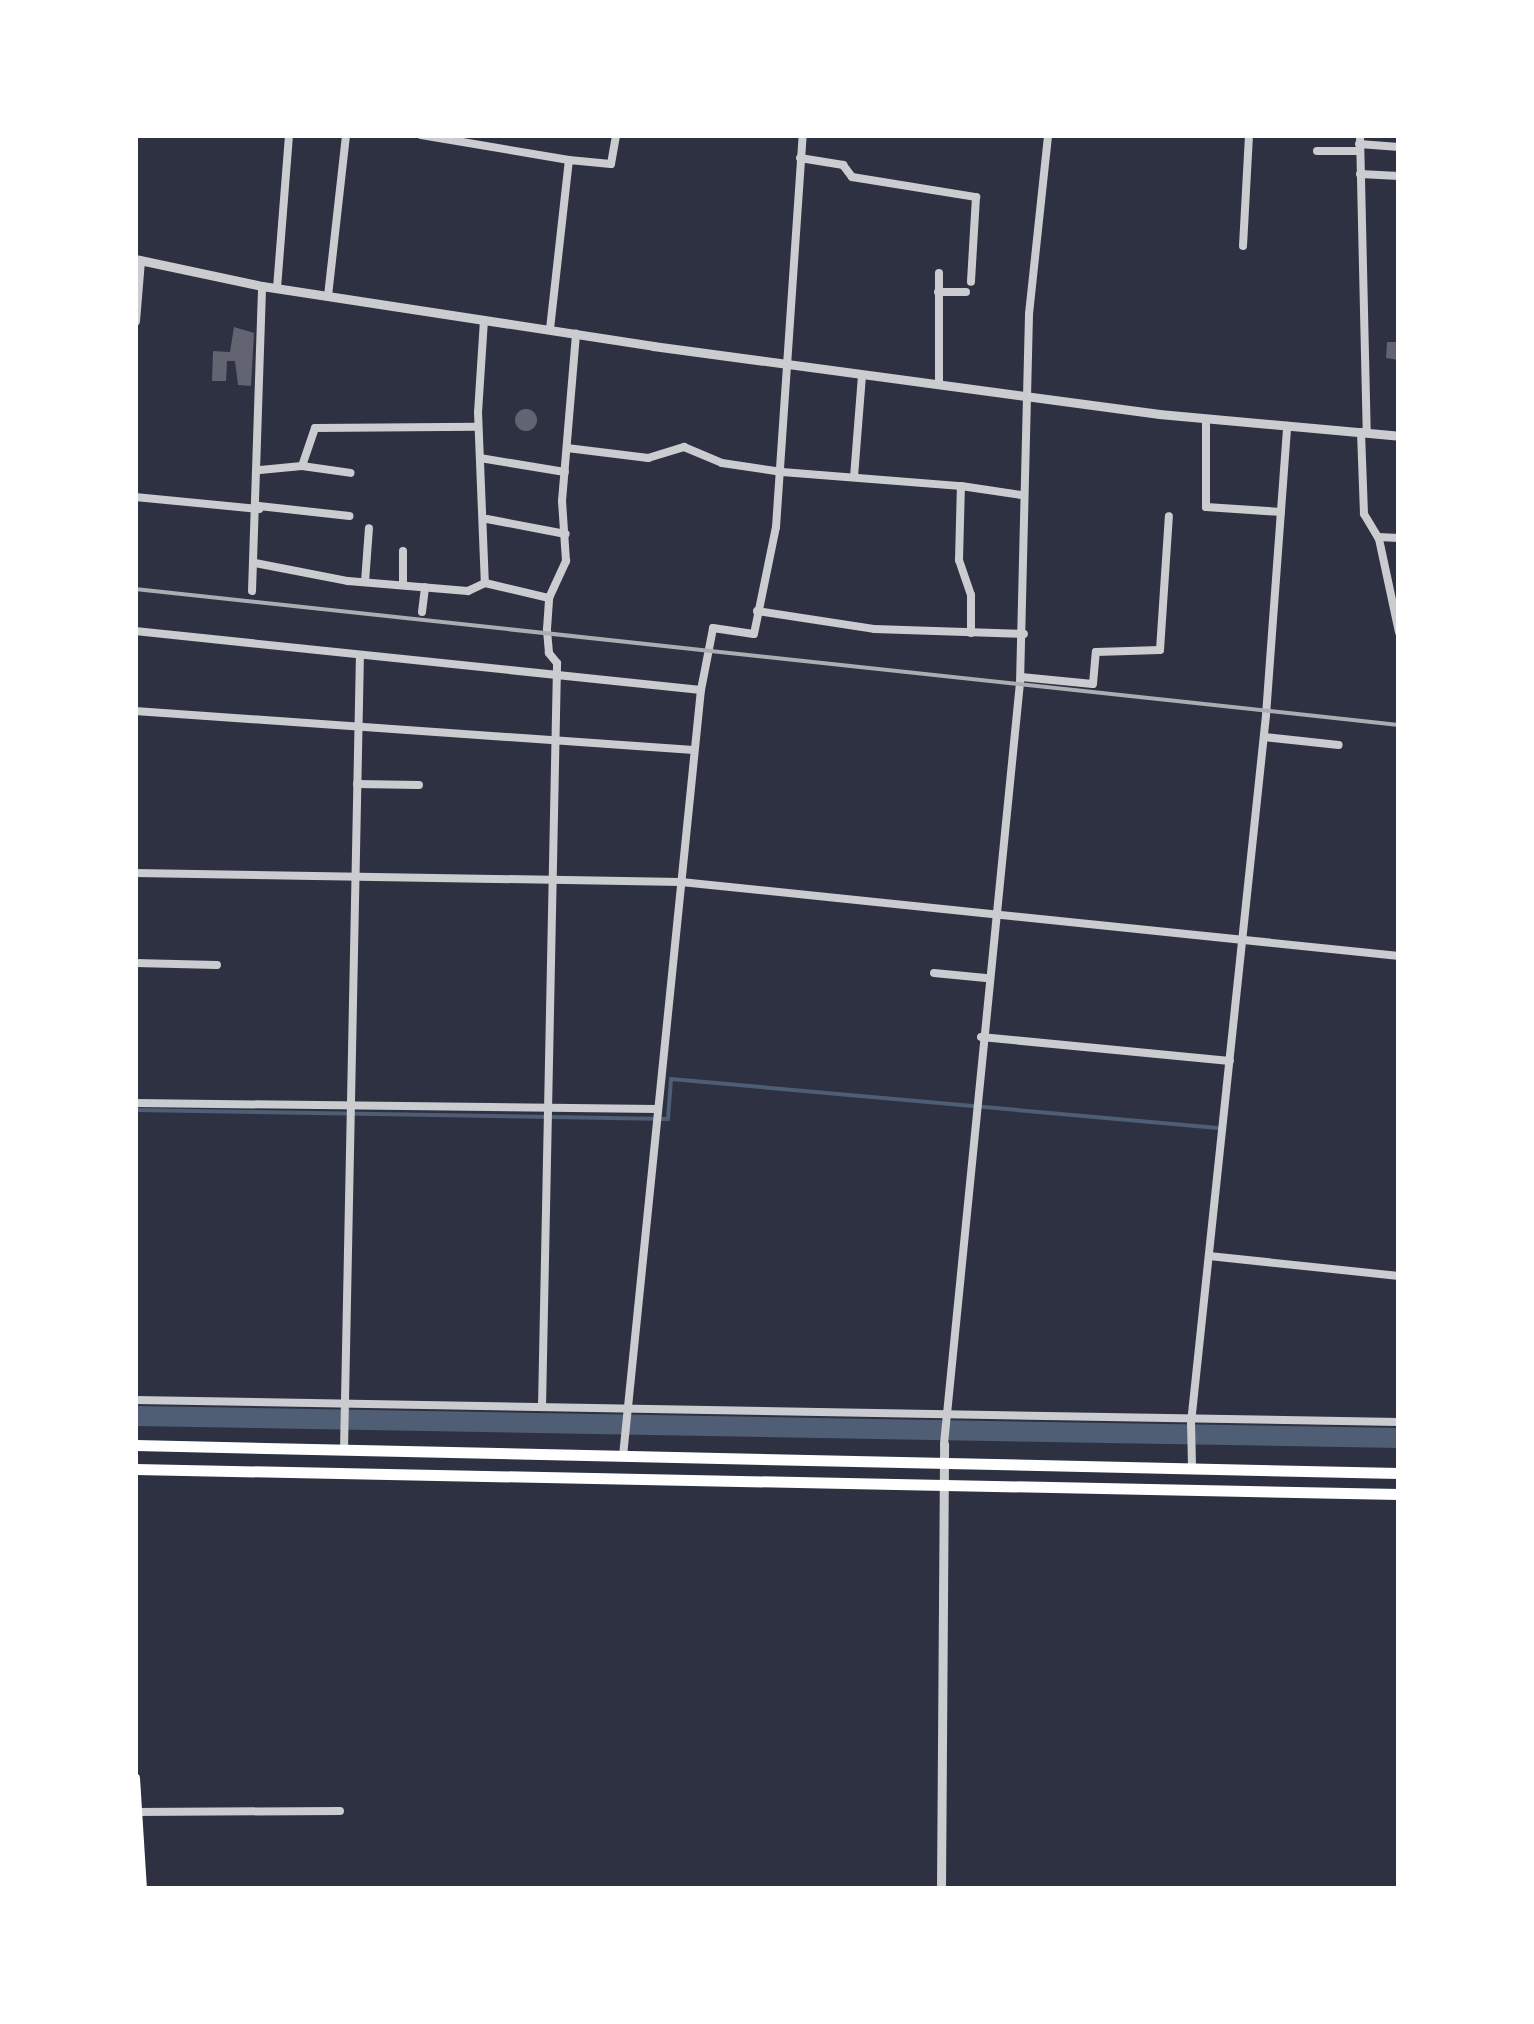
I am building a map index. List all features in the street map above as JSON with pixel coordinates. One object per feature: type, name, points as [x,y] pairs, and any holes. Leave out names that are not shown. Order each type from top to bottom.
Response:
[{"type":"highway","points":[[135,1445],[1399,1473]]},
{"type":"highway","points":[[135,1469],[1399,1494]]},
{"type":"main road","points":[[135,1778],[142,1889]]},
{"type":"street","points":[[277,288],[289,135]]},
{"type":"street","points":[[328,296],[346,135]]},
{"type":"street","points":[[421,135],[611,164],[616,135]]},
{"type":"street","points":[[623,1456],[701,690],[713,628],[754,634],[782,472],[803,135]]},
{"type":"street","points":[[941,1889],[944,1415],[986,978],[1021,677],[1025,396],[1048,135]]},
{"type":"street","points":[[1243,246],[1249,135]]},
{"type":"street","points":[[1359,144],[1364,514],[1378,537],[1394,589],[1399,632]]},
{"type":"street","points":[[1318,151],[1359,144],[1399,147]]},
{"type":"street","points":[[800,158],[842,165],[852,177],[976,197],[971,282]]},
{"type":"street","points":[[550,330],[569,160]]},
{"type":"street","points":[[1360,174],[1399,176]]},
{"type":"street","points":[[135,322],[138,260],[262,286],[790,366],[1206,419],[1399,436]]},
{"type":"street","points":[[939,384],[940,273]]},
{"type":"street","points":[[252,592],[259,507],[262,286]]},
{"type":"street","points":[[938,292],[966,292]]},
{"type":"street","points":[[484,320],[478,428],[486,519],[484,583]]},
{"type":"street","points":[[542,1407],[557,674],[547,640],[549,598],[566,561],[565,472],[576,334]]},
{"type":"street","points":[[854,477],[862,374]]},
{"type":"street","points":[[1206,419],[1206,507],[1281,512]]},
{"type":"street","points":[[1192,1466],[1191,1421],[1264,737],[1287,426]]},
{"type":"street","points":[[302,466],[316,428],[478,428]]},
{"type":"street","points":[[567,448],[648,458],[684,447],[722,463],[782,472],[961,486],[1021,495]]},
{"type":"street","points":[[480,458],[565,472]]},
{"type":"street","points":[[260,470],[302,466],[351,473]]},
{"type":"street","points":[[961,486],[960,560],[971,595],[971,633]]},
{"type":"street","points":[[135,497],[349,516]]},
{"type":"street","points":[[1021,677],[1093,684],[1096,652],[1160,650],[1169,516]]},
{"type":"street","points":[[486,519],[566,534]]},
{"type":"street","points":[[365,582],[370,528]]},
{"type":"street","points":[[1378,537],[1399,538]]},
{"type":"street","points":[[403,551],[404,586]]},
{"type":"street","points":[[254,564],[404,586],[468,591],[484,583],[549,598]]},
{"type":"street","points":[[422,612],[425,587]]},
{"type":"street","points":[[757,611],[874,629],[1024,634]]},
{"type":"street","points":[[135,630],[701,690]]},
{"type":"street","points":[[344,1450],[360,654]]},
{"type":"street","points":[[135,711],[694,750]]},
{"type":"street","points":[[1264,737],[1339,745]]},
{"type":"street","points":[[357,784],[419,785]]},
{"type":"street","points":[[135,874],[680,882],[1399,956]]},
{"type":"street","points":[[135,963],[217,965]]},
{"type":"street","points":[[934,973],[986,978]]},
{"type":"street","points":[[981,1038],[1230,1061]]},
{"type":"street","points":[[135,1103],[657,1109]]},
{"type":"street","points":[[1209,1256],[1399,1276]]},
{"type":"street","points":[[135,1400],[345,1407],[1399,1422]]},
{"type":"street","points":[[136,1812],[340,1811]]},
{"type":"building","points":[[234,327],[254,333],[251,386],[238,385],[235,361],[227,361],[226,381],[212,381],[213,351],[230,352]]},
{"type":"building","points":[[1387,342],[1399,342],[1399,360],[1386,358]]},
{"type":"building","points":[[526,409],[534,412],[534,428],[526,431],[518,428],[515,420],[518,412]]},
{"type":"waterway","points":[[135,1110],[668,1119],[671,1079],[1218,1128]]},
{"type":"waterway","points":[[135,1416],[1399,1438]]},
{"type":"railway","points":[[135,589],[1399,725]]}]
